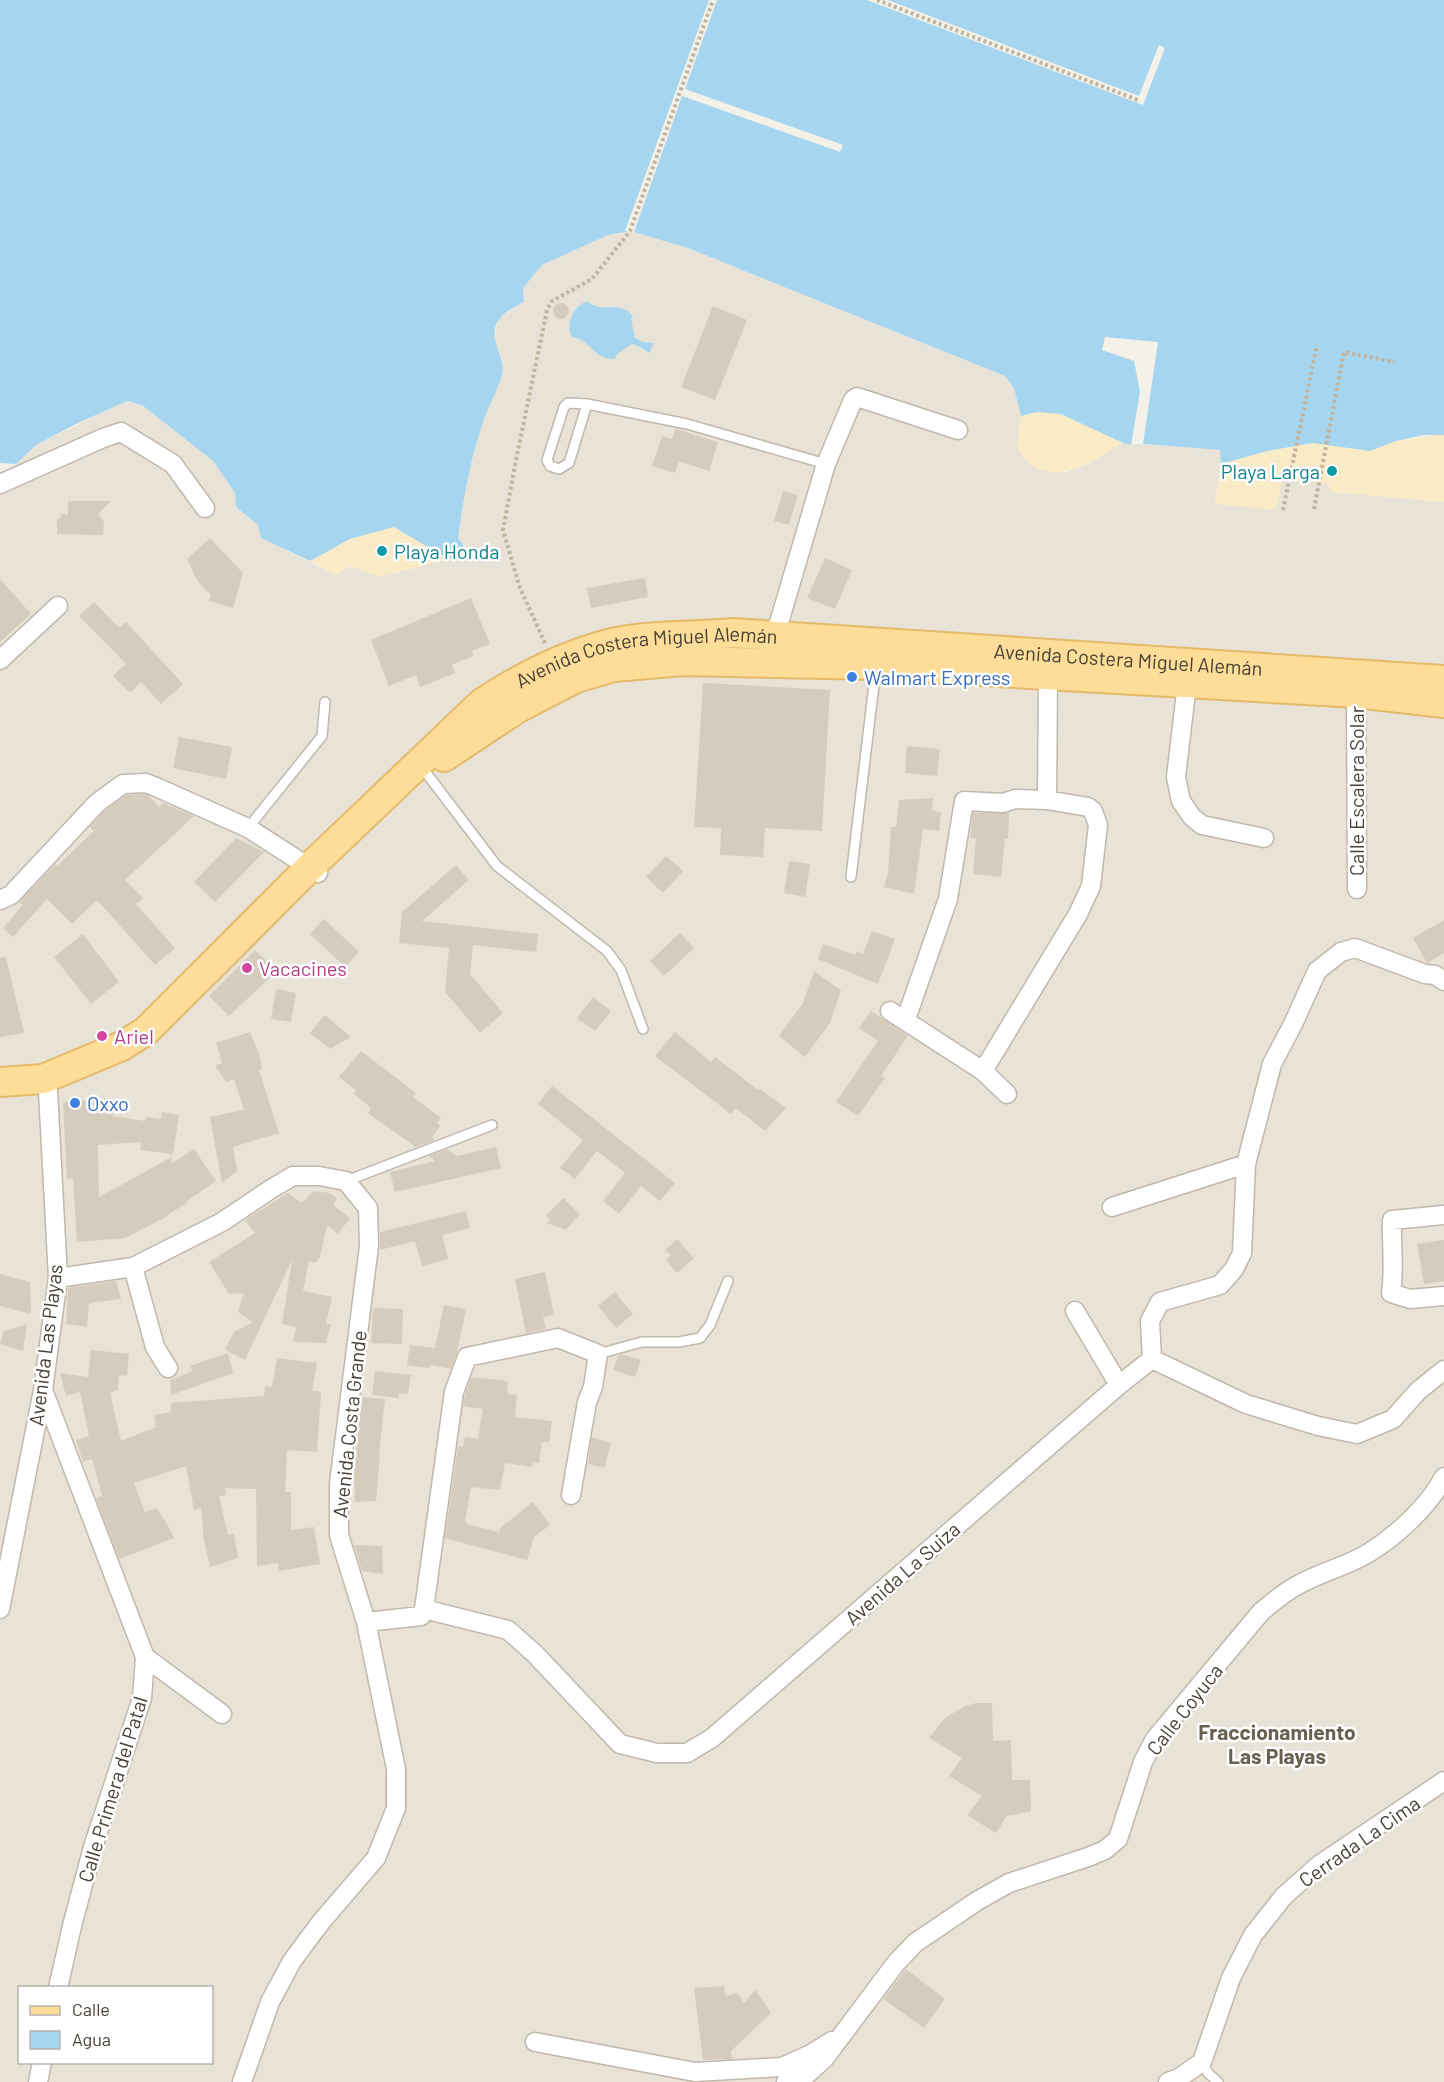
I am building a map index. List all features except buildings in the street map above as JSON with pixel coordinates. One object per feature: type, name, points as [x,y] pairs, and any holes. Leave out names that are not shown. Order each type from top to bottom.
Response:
[{"type":"main road","name":"Avenida Costera Miguel Alemán","points":[[316,871],[482,703],[554,663],[608,644],[647,638],[733,633],[1444,680]]},
{"type":"main road","name":"Avenida Costera Miguel Alemán","points":[[0,1098],[26,1096],[146,1031],[424,770],[518,708],[576,678],[614,667],[683,661],[877,665],[1048,677],[1356,693],[1444,703]]},
{"type":"main road","name":"Avenida Costera Miguel Alemán","points":[[0,1082],[45,1085]]},
{"type":"street","points":[[775,636],[826,464],[853,400],[857,397],[958,430]]},
{"type":"street","points":[[0,484],[121,432],[173,464],[205,508]]},
{"type":"street","points":[[0,660],[58,606]]},
{"type":"street","points":[[1047,800],[1048,677]]},
{"type":"street","points":[[1187,684],[1176,777],[1181,801],[1192,817],[1202,825],[1263,838]]},
{"type":"street","name":"Calle Escalera Solar","points":[[1356,693],[1357,889]]},
{"type":"street","points":[[0,900],[11,895],[97,803],[123,784],[146,783],[248,828],[316,871]]},
{"type":"street","points":[[983,1071],[1078,914],[1091,886],[1098,825],[1093,811],[1088,807],[1047,800],[1016,799],[1003,803],[964,801],[948,899],[898,1015],[983,1071],[1007,1094]]},
{"type":"street","points":[[1444,981],[1435,975],[1425,974],[1355,948],[1341,952],[1317,971],[1272,1064],[1246,1164],[1242,1253],[1234,1269],[1220,1285],[1160,1302],[1150,1322],[1152,1359],[1246,1404],[1318,1426],[1357,1434],[1393,1419],[1418,1391],[1444,1370]]},
{"type":"street","name":"Avenida Las Playas","points":[[0,1609],[43,1390],[58,1278],[45,1085]]},
{"type":"street","points":[[1112,1207],[1246,1164]]},
{"type":"street","points":[[58,1278],[133,1267],[222,1222],[293,1176],[319,1176],[346,1181]]},
{"type":"street","name":"Avenida Costa Grande","points":[[242,2082],[270,2002],[292,1961],[321,1922],[376,1858],[396,1808],[396,1769],[366,1622],[339,1535],[339,1484],[369,1246],[368,1208],[346,1181]]},
{"type":"street","points":[[1444,1215],[1392,1220],[1394,1277],[1391,1293],[1410,1299],[1444,1296]]},
{"type":"street","points":[[133,1267],[155,1347],[168,1368]]},
{"type":"street","points":[[1075,1311],[1119,1385]]},
{"type":"street","points":[[366,1622],[421,1616],[424,1609],[454,1392],[467,1358],[558,1338],[598,1354],[571,1495]]},
{"type":"street","name":"Avenida La Suiza","points":[[424,1609],[508,1630],[535,1654],[620,1744],[657,1754],[687,1753],[712,1738],[1119,1385],[1152,1359]]},
{"type":"street","name":"Calle Primera del Patal","points":[[43,1390],[145,1657],[142,1698],[93,1847],[58,1986]]},
{"type":"street","name":"Calle Coyuca","points":[[786,2082],[806,2075],[824,2059],[896,1963],[915,1944],[942,1924],[1009,1883],[1088,1857],[1105,1850],[1118,1839],[1143,1762],[1155,1739],[1261,1612],[1298,1585],[1369,1553],[1419,1510],[1439,1487],[1444,1477]]},
{"type":"street","points":[[145,1657],[222,1714]]},
{"type":"street","name":"Cerrada La Cima","points":[[1202,2062],[1231,1978],[1253,1935],[1284,1896],[1319,1865],[1444,1781]]},
{"type":"street","points":[[535,2042],[695,2072],[782,2067],[811,2054],[841,2035]]},
{"type":"street","points":[[1168,2082],[1179,2078],[1202,2062]]},
{"type":"street","points":[[38,2082],[42,2064]]},
{"type":"lane","points":[[587,404],[569,463],[559,470],[550,466],[547,460],[564,407],[568,403],[587,404],[687,424],[826,464]]},
{"type":"lane","points":[[851,877],[877,665]]},
{"type":"lane","points":[[248,828],[322,736],[325,702]]},
{"type":"lane","points":[[424,770],[497,866],[607,951],[621,970],[643,1029]]},
{"type":"lane","points":[[346,1181],[492,1125]]},
{"type":"lane","points":[[598,1354],[642,1342],[679,1342],[700,1338],[714,1317],[728,1281]]},
{"type":"lane","points":[[1202,2062],[1208,2073],[1218,2082]]},
{"type":"path","points":[[554,663],[520,588],[503,530],[547,310],[552,301],[592,279],[630,231],[713,0]]},
{"type":"path","points":[[877,0],[1138,100]]},
{"type":"path","points":[[1283,510],[1317,345]]},
{"type":"path","points":[[1314,509],[1344,352],[1394,362]]},
{"type":"shaded area","points":[[625,231],[650,236],[688,248],[1005,376],[1014,388],[1021,416],[1017,447],[1045,471],[1066,472],[1086,465],[1123,443],[1220,450],[1221,464],[1215,504],[1283,479],[1329,484],[1331,492],[1444,502],[1444,2082],[0,2082],[0,473],[16,464],[36,445],[126,401],[142,405],[213,461],[235,493],[236,507],[258,525],[261,538],[336,575],[350,566],[380,577],[460,558],[458,538],[464,494],[481,425],[502,373],[502,360],[494,344],[495,332],[500,317],[524,302],[523,288],[542,265],[608,235]]},
{"type":"sand","points":[[1037,412],[1061,414],[1123,443],[1077,468],[1051,472],[1039,469],[1028,462],[1017,447],[1021,416]]},
{"type":"sand","name":"Playa Larga","points":[[1444,435],[1444,502],[1331,492],[1329,484],[1283,479],[1276,510],[1215,504],[1221,464],[1267,451],[1312,443],[1370,451],[1396,441]]},
{"type":"sand","name":"Playa Honda","points":[[394,527],[448,559],[380,577],[350,566],[336,575],[310,561],[350,539]]},
{"type":"water","points":[[0,0],[1444,0],[1444,435],[1424,435],[1396,441],[1370,451],[1312,443],[1267,451],[1221,464],[1220,450],[1123,443],[1061,414],[1037,412],[1021,416],[1014,388],[1005,376],[688,248],[630,231],[608,235],[542,265],[523,288],[524,302],[506,313],[496,324],[495,339],[501,359],[502,374],[484,419],[470,467],[458,538],[466,549],[460,558],[448,559],[394,527],[350,539],[310,561],[261,538],[258,525],[236,507],[235,493],[213,461],[142,405],[127,401],[36,445],[16,464],[0,463]]},
{"type":"water","points":[[587,301],[598,307],[622,308],[633,316],[631,319],[635,338],[643,342],[654,343],[649,353],[632,344],[616,355],[615,359],[608,358],[572,337],[569,326],[574,311]]},
{"type":"pier","points":[[709,0],[717,0],[685,89],[843,145],[840,152],[682,96],[634,232],[625,231]]},
{"type":"pier","points":[[867,0],[888,0],[1139,96],[1159,45],[1165,48],[1143,105]]},
{"type":"pier","points":[[1105,337],[1158,342],[1143,444],[1131,445],[1140,392],[1134,361],[1102,350]]},
{"type":"place","name":"Playa Larga","points":[[1332,471]]},
{"type":"place","name":"Playa Honda","points":[[382,551]]},
{"type":"place","name":"Walmart Express","points":[[852,677]]},
{"type":"place","name":"Vacacines","points":[[247,968]]},
{"type":"place","name":"Ariel","points":[[102,1036]]},
{"type":"place","name":"Oxxo","points":[[75,1103]]},
{"type":"district","name":"Fraccionamiento Las Playas","points":[[1277,1743]]}]
